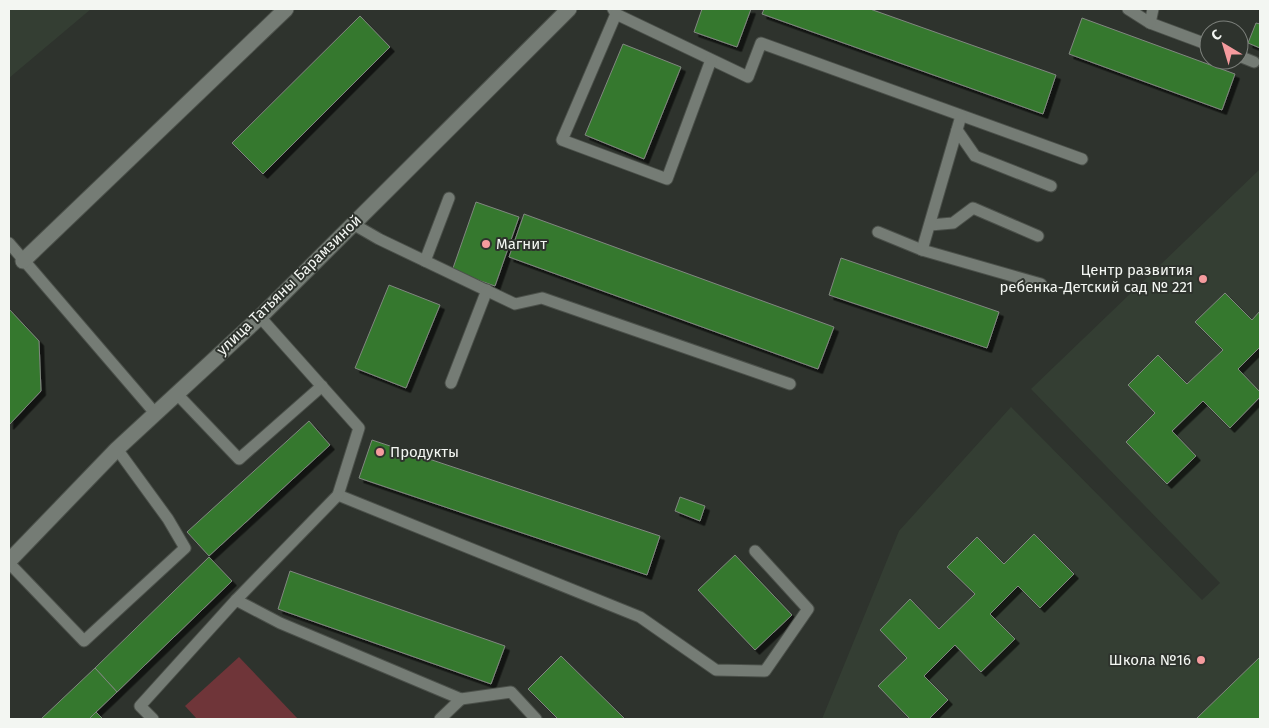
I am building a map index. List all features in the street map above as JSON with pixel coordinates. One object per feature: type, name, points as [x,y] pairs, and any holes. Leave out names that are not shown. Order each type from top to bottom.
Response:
[{"type":"street","points":[[23,261],[286,9]]},
{"type":"street","name":"улица Татьяны Барамзиной","points":[[11,554],[117,449],[260,317],[569,9]]},
{"type":"lane","points":[[1128,9],[1150,23],[1199,41]]},
{"type":"lane","points":[[1150,23],[1153,9]]},
{"type":"lane","points":[[711,60],[667,179],[562,140],[614,11],[748,77],[761,43],[1082,159]]},
{"type":"lane","points":[[1249,60],[1254,62]]},
{"type":"lane","points":[[922,250],[961,116]]},
{"type":"lane","points":[[957,130],[976,156],[1051,186]]},
{"type":"lane","points":[[425,261],[450,198]]},
{"type":"lane","points":[[930,224],[953,223],[973,208],[1038,236]]},
{"type":"lane","points":[[353,224],[515,304],[542,298],[790,384]]},
{"type":"lane","points":[[878,232],[922,250],[1041,284]]},
{"type":"lane","points":[[9,243],[155,413]]},
{"type":"lane","points":[[451,383],[486,290]]},
{"type":"lane","points":[[153,719],[140,706],[236,600],[338,495],[359,428],[260,317]]},
{"type":"lane","points":[[176,394],[239,460],[322,386]]},
{"type":"lane","points":[[11,554],[84,641],[185,548],[168,519],[117,449]]},
{"type":"lane","points":[[338,495],[640,617],[716,670],[765,671],[808,609],[755,551]]},
{"type":"lane","points":[[236,600],[280,623],[461,699],[511,692],[536,719]]},
{"type":"lane","points":[[440,719],[461,699]]},
{"type":"shaded area","points":[[9,9],[91,9],[9,78]]},
{"type":"shaded area","points":[[1260,169],[1260,719],[822,719],[899,531],[1011,407],[1202,600],[1220,583],[1031,389]]},
{"type":"shaded area","points":[[239,657],[298,719],[197,719],[185,706]]},
{"type":"building","points":[[702,9],[751,9],[737,47],[694,32]]},
{"type":"building","points":[[764,9],[870,9],[1056,75],[1043,114],[762,14]]},
{"type":"building","points":[[360,16],[390,47],[263,174],[232,143]]},
{"type":"building","points":[[1082,18],[1199,61],[1199,70],[1224,70],[1235,74],[1222,110],[1069,54]]},
{"type":"building","points":[[1256,23],[1260,24],[1260,48],[1249,43]]},
{"type":"building","points":[[623,44],[681,67],[644,159],[585,135]]},
{"type":"building","name":"Магнит","points":[[476,202],[519,217],[495,286],[452,271]]},
{"type":"building","points":[[524,214],[834,327],[818,369],[509,257]]},
{"type":"building","points":[[841,258],[999,312],[987,348],[829,295]]},
{"type":"building","points":[[389,285],[440,305],[406,388],[355,368]]},
{"type":"building","points":[[1225,293],[1252,320],[1260,311],[1260,347],[1238,369],[1260,392],[1260,397],[1230,428],[1203,401],[1172,431],[1196,456],[1167,484],[1126,442],[1155,413],[1128,385],[1158,355],[1187,384],[1223,350],[1195,322]]},
{"type":"building","points":[[9,309],[39,341],[41,391],[9,425]]},
{"type":"building","points":[[309,421],[330,445],[209,556],[187,532]]},
{"type":"building","points":[[372,440],[660,536],[647,575],[359,478]]},
{"type":"building","points":[[680,497],[705,506],[700,521],[675,511]]},
{"type":"building","points":[[1034,534],[1074,574],[1040,608],[1018,586],[990,614],[1015,639],[981,672],[955,645],[924,676],[948,700],[929,719],[910,719],[878,686],[907,658],[880,630],[910,599],[939,629],[975,594],[947,567],[977,537],[1004,564]]},
{"type":"building","points":[[735,555],[792,615],[755,650],[698,590]]},
{"type":"building","points":[[209,557],[232,581],[117,692],[95,668]]},
{"type":"building","points":[[290,571],[505,646],[491,684],[278,609]]},
{"type":"building","points":[[561,656],[625,719],[558,719],[528,689]]},
{"type":"building","points":[[1260,657],[1260,719],[1196,719]]},
{"type":"building","points":[[95,668],[117,692],[89,719],[41,719]]},
{"type":"building","points":[[96,712],[103,719],[89,719]]},
{"type":"place","name":"Магнит","points":[[486,244]]},
{"type":"place","name":"Центр развития ребенка-Детский сад № 221","points":[[1203,279]]},
{"type":"place","name":"Продукты","points":[[380,452]]},
{"type":"place","name":"Школа №16","points":[[1201,660]]}]
